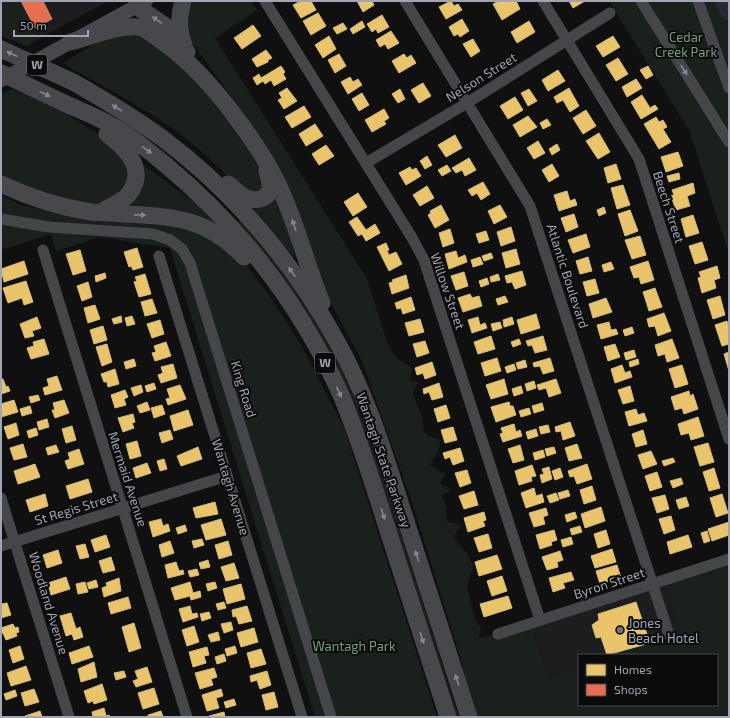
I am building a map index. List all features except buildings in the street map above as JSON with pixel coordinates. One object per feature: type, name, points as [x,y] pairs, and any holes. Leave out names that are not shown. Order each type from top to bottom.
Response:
[{"type":"highway","points":[[183,1],[179,14],[180,32],[187,53]]},
{"type":"highway","points":[[138,3],[167,27],[207,83],[246,132],[264,160],[287,204],[336,340]]},
{"type":"highway","points":[[70,42],[129,27],[140,27],[167,45],[185,60],[207,83]]},
{"type":"highway","name":"Wantagh State Parkway","points":[[1,49],[73,82],[162,139],[202,172],[240,208],[289,268],[336,340],[359,387],[381,443],[469,717]]},
{"type":"highway","name":"Wantagh State Parkway","points":[[1,73],[64,104],[110,124],[149,151],[189,185],[227,221],[263,264],[291,305],[319,351],[340,395],[362,450],[448,717]]},
{"type":"highway","points":[[64,104],[120,144],[132,156],[136,170],[134,184],[127,196],[101,212]]},
{"type":"highway","points":[[136,121],[217,175],[244,197],[256,200],[268,194],[270,180],[264,160]]},
{"type":"highway","points":[[1,184],[28,197],[66,208],[93,213],[101,212],[163,216],[187,220],[215,233],[228,241],[244,256],[319,351]]},
{"type":"main road","points":[[1,80],[138,3]]},
{"type":"street","name":"Willow Street","points":[[265,1],[411,236],[424,260],[540,620]]},
{"type":"street","name":"Atlantic Boulevard","points":[[404,1],[530,206],[669,635]]},
{"type":"street","name":"Beech Street","points":[[543,1],[568,39],[639,158],[729,440]]},
{"type":"street","points":[[641,1],[729,142]]},
{"type":"street","points":[[698,1],[729,88]]},
{"type":"street","name":"Nelson Street","points":[[366,163],[467,103],[610,14]]},
{"type":"street","name":"King Road","points":[[1,219],[49,227],[153,234],[170,240],[182,249],[190,263],[331,717]]},
{"type":"street","name":"Mermaid Avenue","points":[[43,250],[187,717]]},
{"type":"street","name":"Wantagh Avenue","points":[[159,256],[302,717]]},
{"type":"street","name":"St Regis Street","points":[[1,546],[227,476]]},
{"type":"street","name":"Woodland Avenue","points":[[1,498],[16,541],[69,717]]},
{"type":"street","name":"Byron Street","points":[[498,634],[729,559]]},
{"type":"shaded area","points":[[19,1],[108,1],[40,38]]},
{"type":"shaded area","points":[[664,580],[682,634],[617,654],[578,654],[578,668],[549,676],[530,623]]},
{"type":"green space","points":[[1,1],[21,1],[40,38],[28,46],[1,36]]},
{"type":"green space","points":[[192,1],[251,1],[257,10],[215,38],[367,279],[387,342],[397,358],[413,369],[409,381],[419,382],[413,391],[413,395],[422,416],[423,429],[428,436],[441,440],[438,451],[430,465],[440,472],[446,473],[440,483],[443,486],[452,489],[442,496],[447,508],[446,521],[461,526],[453,537],[467,553],[473,565],[467,586],[474,617],[481,629],[479,637],[482,638],[530,623],[549,676],[578,668],[578,706],[718,706],[718,654],[617,654],[681,634],[664,580],[729,559],[729,717],[477,717],[464,679],[462,663],[411,499],[362,361],[324,290],[303,236],[292,193],[254,128],[186,34],[185,14]]},
{"type":"green space","name":"Cedar Creek Park","points":[[609,1],[729,1],[729,254],[689,130]]},
{"type":"green space","points":[[139,33],[182,64],[236,130],[264,175],[264,190],[244,192],[219,167],[183,136],[122,96],[68,67],[70,66],[64,63],[103,38]]},
{"type":"green space","points":[[12,89],[23,94],[25,93],[63,112],[118,146],[130,166],[125,190],[107,201],[94,204],[81,204],[53,198],[1,178],[1,95]]},
{"type":"green space","points":[[145,166],[198,205],[227,235],[117,209]]},
{"type":"green space","name":"Wantagh Park","points":[[1,195],[19,204],[49,212],[77,217],[200,229],[246,265],[267,292],[300,343],[345,430],[437,717],[315,717],[170,248],[100,237],[56,251],[51,234],[1,250]]},
{"type":"green space","points":[[278,196],[285,214],[295,258],[254,212],[255,209]]},
{"type":"green space","points":[[241,220],[262,244],[309,309],[343,372],[371,440],[459,717],[454,717],[387,507],[276,270],[238,222]]},
{"type":"waterway","points":[[724,1],[729,11]]},
{"type":"place","name":"Jones Beach Hotel","points":[[620,630]]}]
